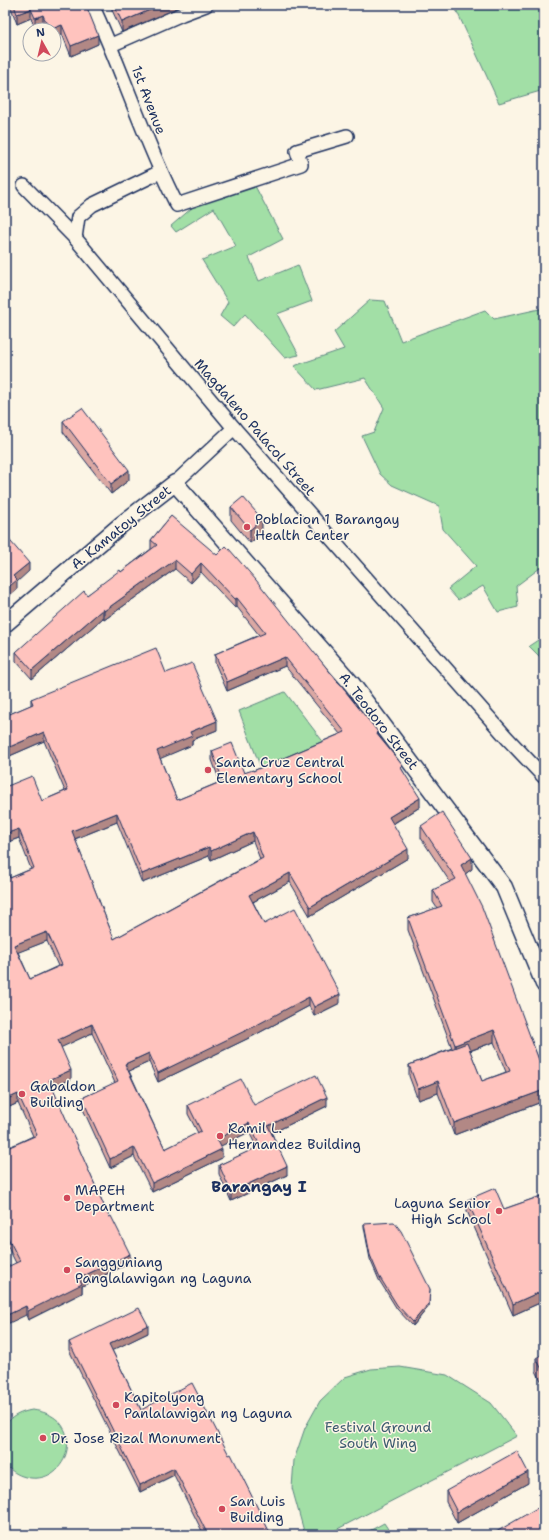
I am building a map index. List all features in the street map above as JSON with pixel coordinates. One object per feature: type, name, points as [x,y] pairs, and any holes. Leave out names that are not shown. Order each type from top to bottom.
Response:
[{"type":"street","name":"1st Avenue","points":[[92,5],[111,45],[160,172],[177,205],[301,164],[297,151],[347,136]]},
{"type":"street","points":[[111,45],[206,5]]},
{"type":"street","points":[[75,238],[78,217],[92,205],[160,172]]},
{"type":"street","name":"Magdaleno Palacol Street","points":[[24,186],[75,238],[234,428],[507,738],[544,777]]},
{"type":"street","name":"A. Kamatoy Street","points":[[5,624],[122,524],[175,483],[234,428]]},
{"type":"street","name":"A. Teodoro Street","points":[[175,483],[352,684],[504,887],[544,984]]},
{"type":"green space","points":[[454,5],[544,5],[544,90],[499,103]]},
{"type":"green space","points":[[255,186],[283,239],[249,257],[259,281],[298,265],[312,301],[277,314],[299,355],[285,358],[245,314],[233,327],[220,316],[228,302],[202,260],[236,246],[214,208],[176,232],[171,226],[193,207]]},
{"type":"green space","points":[[370,300],[385,301],[401,341],[485,310],[494,319],[544,308],[544,565],[516,586],[518,607],[498,612],[483,586],[458,600],[448,589],[476,566],[443,529],[439,506],[392,485],[380,474],[362,436],[374,432],[384,408],[365,378],[316,390],[294,366],[344,349],[334,332]]},
{"type":"green space","points":[[544,636],[544,661],[529,646]]},
{"type":"green space","points":[[285,692],[341,765],[269,789],[239,711]]},
{"type":"green space","name":"Festival Ground South Wing","points":[[400,1367],[447,1375],[491,1403],[517,1436],[326,1535],[305,1535],[292,1488],[294,1460],[305,1428],[320,1401],[345,1377],[371,1369]]},
{"type":"green space","points":[[32,1410],[50,1415],[62,1425],[67,1438],[67,1451],[61,1464],[52,1473],[38,1478],[17,1474],[8,1467],[4,1460],[5,1426],[17,1415]]},
{"type":"green space","points":[[384,1523],[392,1535],[362,1535]]},
{"type":"building","points":[[14,5],[86,5],[98,35],[71,46],[62,22],[46,22],[43,15],[35,18],[31,9],[17,14]]},
{"type":"building","points":[[114,5],[161,5],[122,22]]},
{"type":"building","points":[[82,408],[129,470],[111,484],[63,421]]},
{"type":"building","points":[[243,497],[262,519],[250,530],[231,507]]},
{"type":"building","points":[[171,516],[217,555],[226,546],[256,580],[378,732],[376,733],[403,766],[401,768],[420,798],[389,817],[408,849],[310,907],[290,873],[249,895],[264,924],[295,908],[340,994],[314,1007],[309,997],[253,1027],[158,1073],[149,1053],[125,1064],[165,1149],[201,1131],[188,1105],[241,1079],[254,1105],[316,1075],[327,1097],[268,1126],[287,1166],[231,1192],[219,1165],[260,1146],[249,1123],[217,1139],[222,1149],[152,1183],[134,1147],[110,1159],[82,1098],[118,1081],[92,1024],[58,1040],[71,1070],[49,1080],[109,1217],[111,1216],[130,1254],[79,1278],[82,1284],[28,1311],[26,1306],[5,1316],[5,1268],[20,1261],[5,1234],[5,1149],[37,1135],[18,1094],[5,1100],[5,867],[10,878],[34,868],[19,829],[5,834],[5,787],[32,776],[42,801],[68,790],[44,732],[5,749],[5,716],[33,704],[31,699],[156,648],[166,673],[192,663],[217,721],[190,732],[192,736],[157,751],[177,800],[223,781],[212,751],[232,743],[244,773],[253,771],[345,732],[285,657],[227,682],[215,654],[265,633],[237,598],[235,599],[201,563],[191,574],[175,560],[104,611],[103,609],[32,670],[16,652],[84,591],[87,595],[157,545],[151,540]],"holes":[[[117,813],[142,874],[209,847],[211,851],[253,832],[263,858],[114,939],[72,831]],[[47,932],[62,965],[30,979],[14,945]]]},
{"type":"building","points":[[5,535],[29,563],[13,576],[17,580],[5,590]]},
{"type":"building","points":[[442,812],[472,858],[461,865],[482,907],[539,1060],[544,1058],[544,1090],[454,1123],[438,1081],[418,1089],[409,1065],[467,1043],[482,1081],[510,1071],[494,1030],[455,1045],[408,918],[442,906],[433,890],[456,879],[421,826]]},
{"type":"building","points":[[495,1188],[504,1209],[544,1195],[544,1290],[513,1304],[467,1200]]},
{"type":"building","points":[[394,1222],[401,1231],[430,1289],[429,1303],[413,1322],[397,1305],[379,1276],[370,1255],[364,1224]]},
{"type":"building","points":[[139,1308],[148,1325],[109,1344],[141,1410],[192,1383],[229,1455],[231,1454],[271,1535],[208,1535],[174,1468],[140,1485],[69,1342]]},
{"type":"building","points":[[544,1354],[544,1373],[536,1358]]},
{"type":"building","points":[[517,1451],[528,1472],[457,1512],[446,1491]]},
{"type":"building","points":[[537,1508],[544,1520],[544,1535],[491,1535]]},
{"type":"place","name":"Poblacion 1 Barangay Health Center","points":[[247,527]]},
{"type":"place","name":"Santa Cruz Central Elementary School","points":[[208,770]]},
{"type":"place","name":"Gabaldon Building","points":[[22,1094]]},
{"type":"place","name":"Ramil L. Hernandez Building","points":[[220,1136]]},
{"type":"place","name":"MAPEH Department","points":[[67,1198]]},
{"type":"place","name":"Laguna Senior High School","points":[[499,1211]]},
{"type":"place","name":"Sangguniang Panglalawigan ng Laguna","points":[[67,1270]]},
{"type":"place","name":"Kapitolyong Panlalawigan ng Laguna","points":[[116,1405]]},
{"type":"place","name":"Dr. Jose Rizal Monument","points":[[43,1438]]},
{"type":"place","name":"San Luis Building","points":[[222,1509]]},
{"type":"district","name":"Barangay I","points":[[259,1186]]}]
